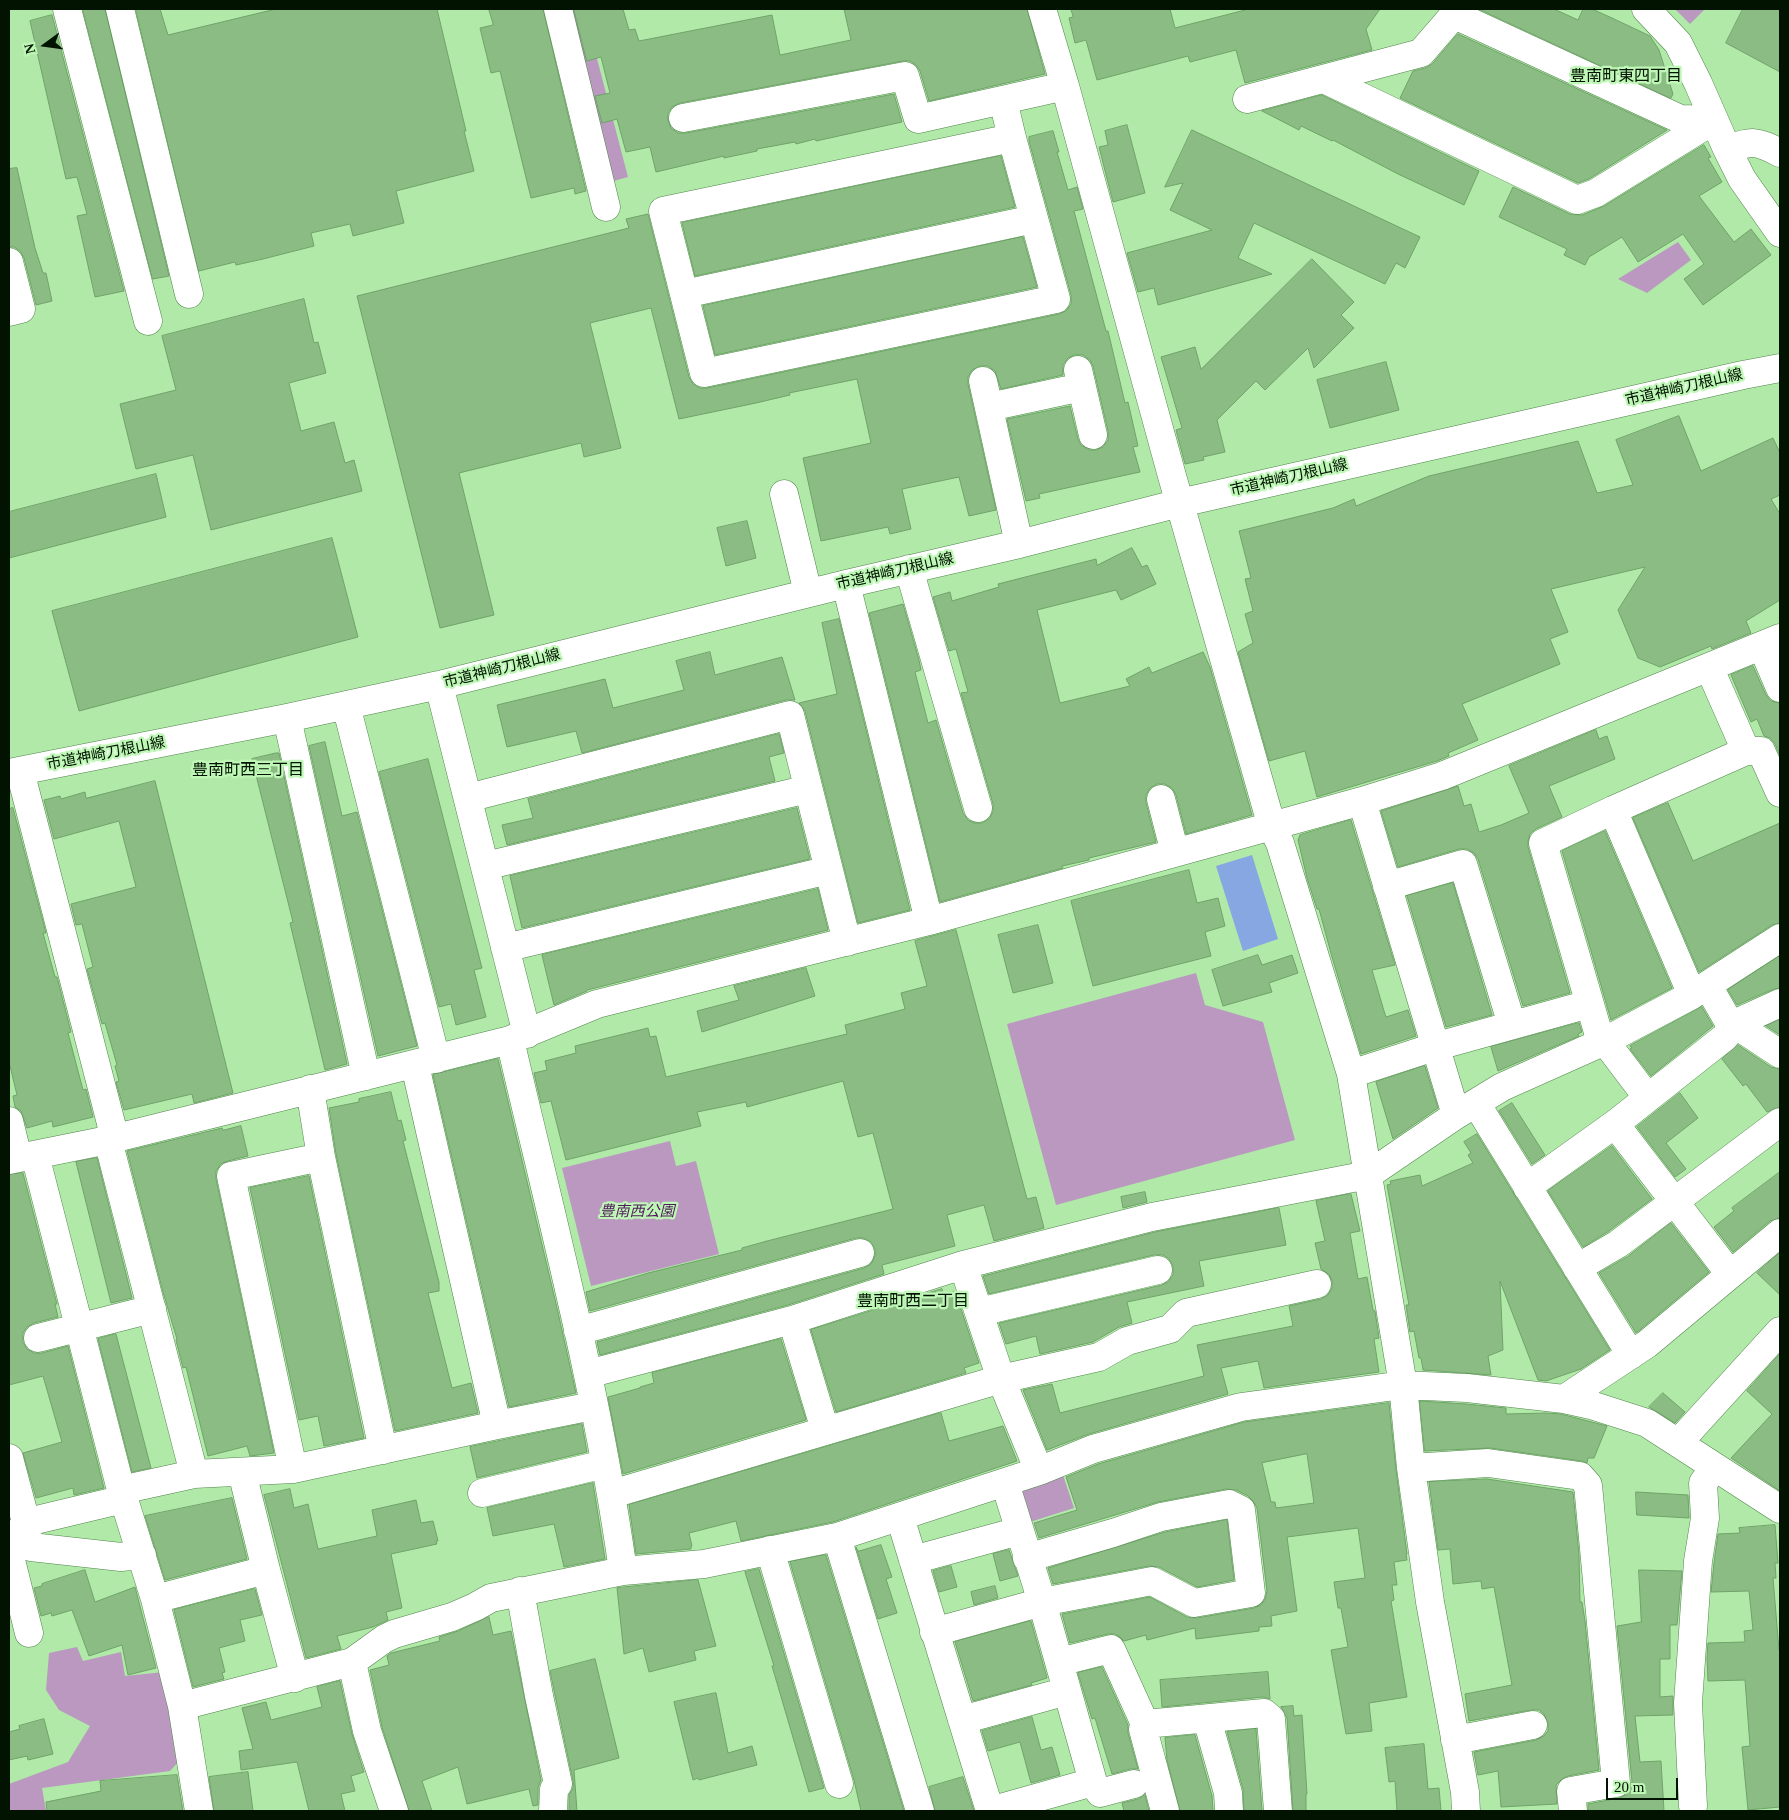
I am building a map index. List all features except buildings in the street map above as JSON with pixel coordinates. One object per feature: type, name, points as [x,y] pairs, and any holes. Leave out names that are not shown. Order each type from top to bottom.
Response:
[{"type":"street","points":[[67,9],[148,321]]},
{"type":"street","points":[[120,9],[189,294]]},
{"type":"street","points":[[558,9],[606,207]]},
{"type":"street","points":[[1042,9],[1272,826],[1280,843],[1351,1074],[1402,1386],[1411,1468],[1430,1602],[1465,1792],[1466,1811]]},
{"type":"street","points":[[1646,9],[1678,43],[1726,150],[1742,179],[1780,233]]},
{"type":"street","points":[[1247,100],[1421,53],[1457,12],[1680,119],[1714,120]]},
{"type":"street","points":[[684,118],[905,76],[918,119],[1065,86]]},
{"type":"street","points":[[1324,78],[1577,200],[1596,193],[1714,120]]},
{"type":"street","points":[[1003,100],[1056,299],[704,373],[663,211],[1012,138]]},
{"type":"street","points":[[1726,150],[1746,144],[1761,143],[1780,153]]},
{"type":"street","points":[[684,294],[1034,219]]},
{"type":"street","points":[[9,262],[21,309],[9,312]]},
{"type":"street","name":"市道神崎刀根山線","points":[[14,772],[287,718],[439,685],[1180,503],[1780,368]]},
{"type":"street","points":[[1019,544],[986,394],[1080,377],[1093,435]]},
{"type":"street","points":[[784,494],[808,593]]},
{"type":"street","points":[[910,569],[978,808]]},
{"type":"street","points":[[846,584],[929,921]]},
{"type":"street","points":[[21,1158],[108,1140],[426,1062],[519,1037],[597,1004],[929,921],[1362,801],[1442,776],[1771,642],[1780,688]]},
{"type":"street","points":[[1709,667],[1762,748],[1780,793]]},
{"type":"street","points":[[439,685],[506,948],[519,1037],[612,1494],[623,1571]]},
{"type":"street","points":[[346,705],[426,1062],[497,1425]]},
{"type":"street","points":[[468,798],[790,715],[847,942]]},
{"type":"street","points":[[287,718],[366,1076]]},
{"type":"street","points":[[1648,1098],[1598,1032],[1543,843],[1612,810],[1762,748]]},
{"type":"street","points":[[14,772],[112,1127],[108,1140],[194,1474]]},
{"type":"street","points":[[485,866],[808,789]]},
{"type":"street","points":[[1161,799],[1175,853]]},
{"type":"street","points":[[1362,801],[1434,1046],[1466,1109],[1527,1188],[1631,1355]]},
{"type":"street","points":[[1612,810],[1700,990],[1734,1024],[1780,1054]]},
{"type":"street","points":[[1387,886],[1463,864],[1512,1025]]},
{"type":"street","points":[[506,948],[829,870]]},
{"type":"street","points":[[588,1374],[792,1320],[963,1265],[1152,1217],[1368,1175],[1502,1087],[1605,1041],[1700,990],[1780,938]]},
{"type":"street","points":[[1527,1188],[1615,1124],[1725,1037],[1734,1024],[1780,1003]]},
{"type":"street","points":[[1351,1074],[1434,1046],[1589,1004]]},
{"type":"street","points":[[310,1089],[321,1158],[383,1450]]},
{"type":"street","points":[[9,1121],[80,1328],[122,1495],[155,1599],[182,1706],[199,1811]]},
{"type":"street","points":[[1577,1268],[1618,1244],[1780,1122]]},
{"type":"street","points":[[1615,1124],[1730,1274]]},
{"type":"street","points":[[293,1469],[231,1176],[321,1158]]},
{"type":"street","points":[[1564,1399],[1647,1344],[1780,1233]]},
{"type":"street","points":[[578,1331],[860,1253]]},
{"type":"street","points":[[963,1265],[1001,1379],[1039,1471]]},
{"type":"street","points":[[979,1312],[1158,1270]]},
{"type":"street","points":[[612,1494],[1001,1379],[1099,1357],[1127,1341],[1170,1328],[1186,1313],[1317,1284]]},
{"type":"street","points":[[38,1338],[152,1310]]},
{"type":"street","points":[[792,1320],[825,1430]]},
{"type":"street","points":[[1678,1443],[1780,1331]]},
{"type":"street","points":[[182,1706],[352,1662],[394,1634],[452,1616],[491,1598],[520,1590],[623,1571],[704,1564],[837,1537],[1039,1471],[1093,1449],[1240,1407],[1402,1386],[1467,1388],[1564,1399],[1591,1405],[1647,1423],[1780,1509]]},
{"type":"street","points":[[20,1531],[122,1495],[194,1474],[293,1469],[593,1406]]},
{"type":"street","points":[[9,1458],[20,1531],[31,1547],[122,1557],[142,1556]]},
{"type":"street","points":[[1411,1468],[1488,1463],[1580,1476],[1588,1485],[1616,1783],[1570,1791],[1573,1811]]},
{"type":"street","points":[[482,1493],[605,1464]]},
{"type":"street","points":[[1693,1806],[1680,1776],[1688,1703],[1679,1672],[1687,1560],[1705,1518],[1704,1483],[1715,1467]]},
{"type":"street","points":[[242,1472],[295,1678]]},
{"type":"street","points":[[1005,1482],[1042,1602],[1093,1782],[1100,1793],[1134,1784]]},
{"type":"street","points":[[934,1632],[1042,1602],[1152,1581],[1194,1603],[1251,1593],[1241,1510],[1228,1504],[1161,1517],[1027,1558]]},
{"type":"street","points":[[900,1517],[990,1811],[1093,1782]]},
{"type":"street","points":[[913,1560],[1019,1531]]},
{"type":"street","points":[[837,1537],[920,1811]]},
{"type":"street","points":[[770,1550],[839,1784]]},
{"type":"street","points":[[9,1552],[29,1633]]},
{"type":"street","points":[[155,1599],[266,1570]]},
{"type":"street","points":[[520,1590],[539,1696],[558,1784],[554,1789],[553,1811]]},
{"type":"street","points":[[1059,1662],[1111,1649],[1145,1724],[1143,1729],[1165,1811]]},
{"type":"street","points":[[352,1662],[367,1731],[394,1811]]},
{"type":"street","points":[[962,1720],[1067,1691]]},
{"type":"street","points":[[1145,1724],[1264,1713],[1271,1719],[1278,1811]]},
{"type":"street","points":[[1207,1718],[1228,1793],[1229,1811]]},
{"type":"street","points":[[1455,1740],[1533,1725]]},
{"type":"green space","points":[[564,9],[584,9],[628,177],[610,182]]},
{"type":"green space","points":[[1675,9],[1705,9],[1690,24]]},
{"type":"green space","points":[[1678,242],[1691,260],[1647,293],[1618,279]]},
{"type":"green space","points":[[1196,973],[1205,1005],[1263,1022],[1295,1140],[1056,1205],[1007,1024]]},
{"type":"green space","name":"豊南西公園","points":[[670,1141],[676,1166],[696,1161],[719,1254],[591,1286],[562,1168]]},
{"type":"green space","points":[[1062,1472],[1074,1508],[1027,1523],[1018,1496],[1023,1484]]},
{"type":"green space","points":[[77,1647],[83,1661],[121,1652],[125,1676],[164,1672],[180,1760],[170,1771],[42,1788],[46,1811],[9,1811],[9,1784],[68,1762],[90,1726],[59,1710],[46,1690],[49,1653]]},
{"type":"water","points":[[1252,855],[1278,939],[1243,951],[1216,866]]},
{"type":"district","name":"豊南町東四丁目","points":[[1626,77]]},
{"type":"district","name":"豊南町西三丁目","points":[[248,771]]},
{"type":"district","name":"豊南町西二丁目","points":[[913,1302]]}]
